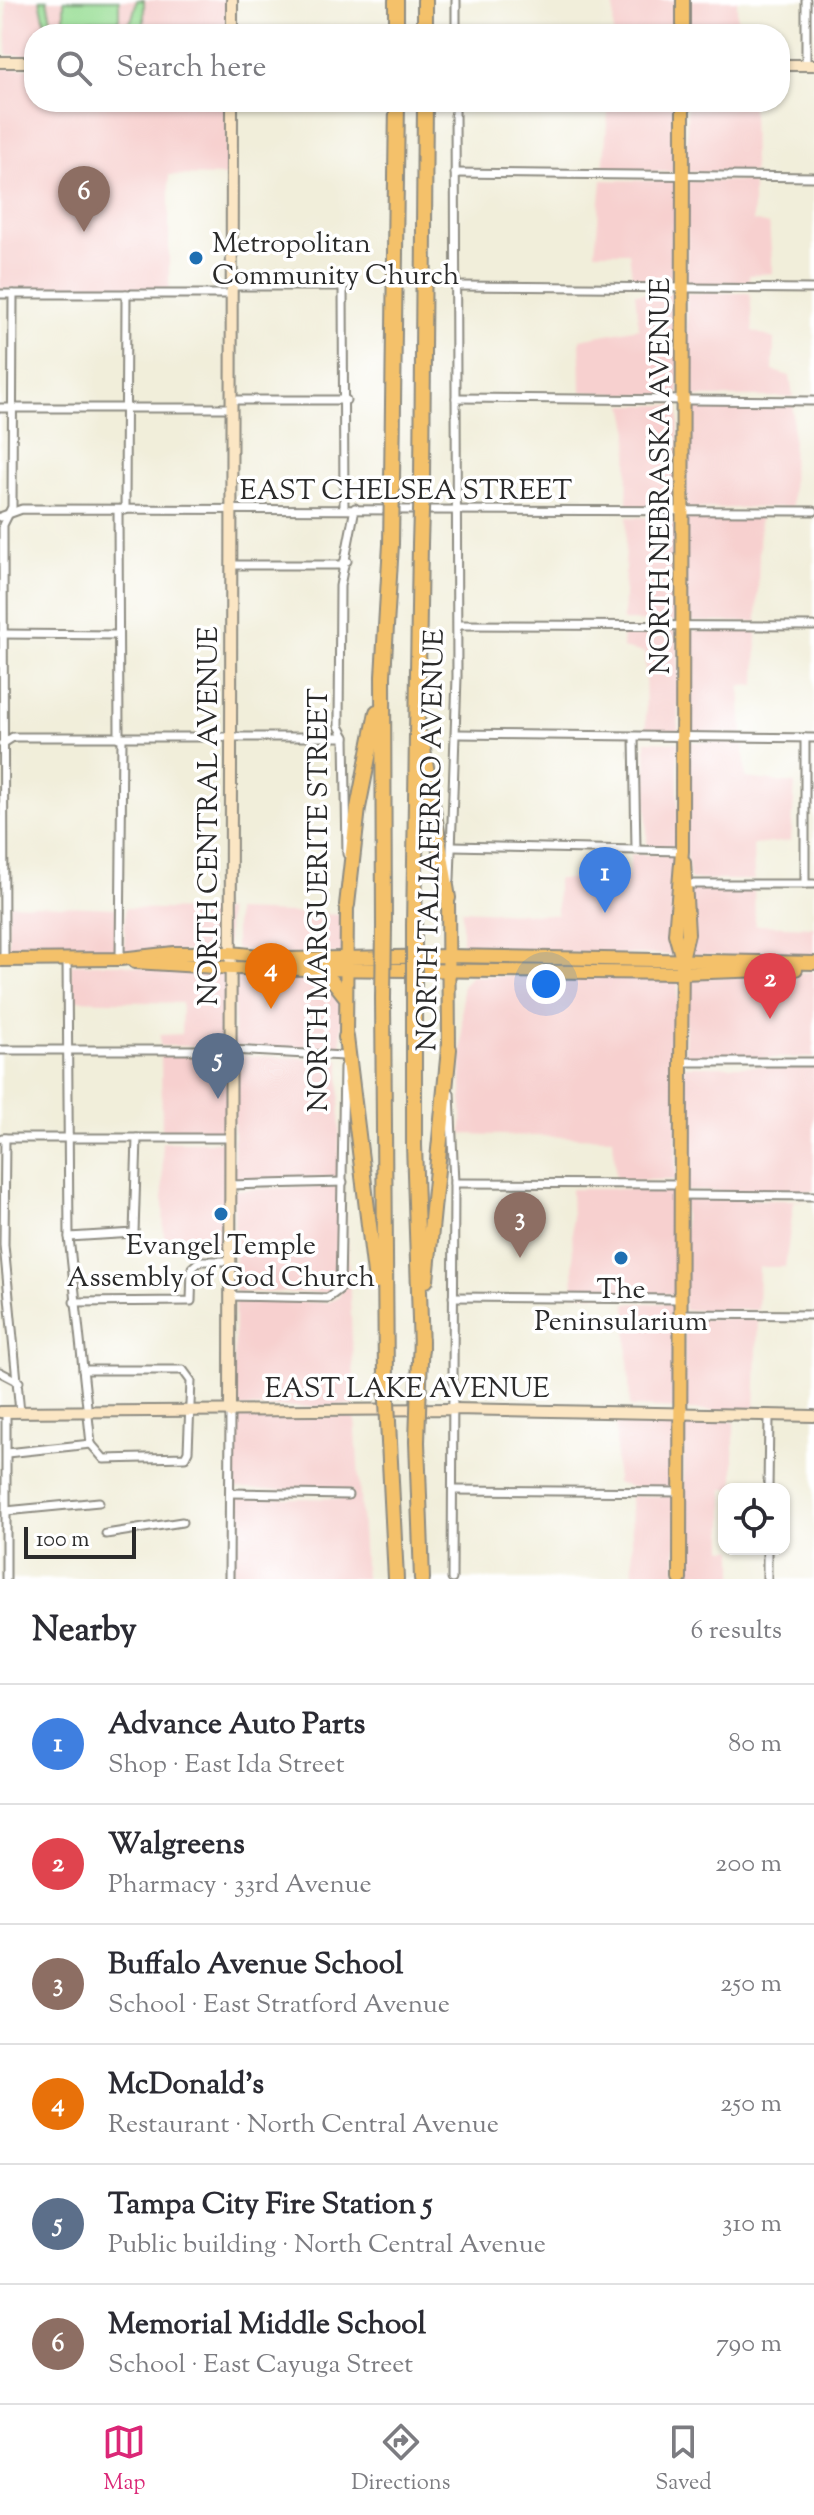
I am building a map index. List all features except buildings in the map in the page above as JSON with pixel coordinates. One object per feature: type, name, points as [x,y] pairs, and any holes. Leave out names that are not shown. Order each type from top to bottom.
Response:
[{"type":"highway","points":[[396,0],[396,24]]},
{"type":"highway","points":[[425,0],[425,24]]},
{"type":"highway","points":[[396,1579],[383,1330],[383,676],[391,544],[397,112]]},
{"type":"highway","points":[[421,1349],[414,1145],[414,926],[425,112]]},
{"type":"highway","points":[[347,905],[358,808],[383,676]]},
{"type":"highway","points":[[416,713],[448,898]]},
{"type":"highway","points":[[346,1037],[383,1330]]},
{"type":"highway","points":[[422,1579],[417,1442],[419,1381],[437,1146],[449,1049]]},
{"type":"main road","points":[[683,0],[683,24]]},
{"type":"main road","name":"NORTH NEBRASKA AVENUE","points":[[682,959],[675,934],[682,851],[683,112]]},
{"type":"main road","name":"NORTH NEBRASKA AVENUE","points":[[680,1579],[682,959],[688,934],[687,884],[682,851]]},
{"type":"main road","name":"NORTH TALIAFERRO AVENUE","points":[[448,898],[449,1049]]},
{"type":"main road","name":"NORTH MARGUERITE STREET","points":[[346,1037],[347,905]]},
{"type":"main road","points":[[2,960],[120,959],[174,953],[231,953],[347,964],[682,959],[814,965]]},
{"type":"main road","points":[[120,959],[163,966],[231,968],[313,969],[347,964]]},
{"type":"main road","points":[[448,963],[475,969],[682,973],[814,965]]},
{"type":"main road","points":[[313,969],[332,980],[346,998]]},
{"type":"main road","points":[[449,1001],[460,981],[475,969]]},
{"type":"street","points":[[232,0],[232,24]]},
{"type":"street","points":[[456,0],[456,24]]},
{"type":"street","points":[[806,0],[810,65]]},
{"type":"street","points":[[0,62],[24,62]]},
{"type":"street","name":"NORTH CENTRAL AVENUE","points":[[229,1579],[232,112]]},
{"type":"street","name":"NORTH TALIAFERRO AVENUE","points":[[448,898],[453,846],[458,625],[455,112]]},
{"type":"street","points":[[455,173],[814,177]]},
{"type":"street","points":[[0,294],[126,294],[343,286],[346,400],[344,508]]},
{"type":"street","points":[[457,286],[814,289]]},
{"type":"street","points":[[2,960],[3,525],[4,516],[12,507],[13,294]]},
{"type":"street","points":[[120,959],[118,635],[127,408],[126,294]]},
{"type":"street","points":[[456,398],[814,401]]},
{"type":"street","points":[[0,408],[127,408],[346,400]]},
{"type":"street","name":"NORTH MARGUERITE STREET","points":[[347,905],[345,737],[339,726],[340,586],[355,508]]},
{"type":"street","name":"EAST CHELSEA STREET","points":[[4,516],[22,509],[814,511]]},
{"type":"street","points":[[231,565],[329,565],[347,561]]},
{"type":"street","points":[[329,565],[339,577],[340,586]]},
{"type":"street","points":[[458,625],[814,626]]},
{"type":"street","points":[[2,634],[118,635]]},
{"type":"street","points":[[457,734],[814,738]]},
{"type":"street","points":[[2,744],[13,737],[345,737]]},
{"type":"street","points":[[634,737],[636,849]]},
{"type":"street","points":[[687,884],[810,884],[805,738]]},
{"type":"street","points":[[453,846],[682,851]]},
{"type":"street","points":[[67,959],[69,1237],[74,1302],[91,1444],[104,1459],[180,1460],[188,1451],[191,1381],[183,1370],[83,1370]]},
{"type":"street","name":"NORTH MARGUERITE STREET","points":[[231,1296],[328,1298],[337,1292],[341,1284],[346,1037]]},
{"type":"street","name":"NORTH TALIAFERRO AVENUE","points":[[449,1049],[454,1183],[452,1579]]},
{"type":"street","points":[[0,1050],[230,1050],[344,1056]]},
{"type":"street","points":[[681,1062],[814,1062]]},
{"type":"street","points":[[20,1412],[19,1382],[4,1310],[2,1138],[230,1138]]},
{"type":"street","points":[[69,1237],[134,1233],[137,1138]]},
{"type":"street","points":[[230,1185],[343,1182]]},
{"type":"street","points":[[454,1183],[814,1196]]},
{"type":"street","points":[[74,1302],[191,1301],[192,1268],[200,1261],[231,1261]]},
{"type":"street","points":[[453,1297],[680,1299]]},
{"type":"street","points":[[680,1314],[814,1315]]},
{"type":"street","points":[[0,1372],[19,1382]]},
{"type":"street","name":"EAST LAKE AVENUE","points":[[3,1412],[230,1413],[453,1409],[814,1416]]},
{"type":"street","points":[[3,1412],[7,1453],[6,1579]]},
{"type":"street","points":[[768,1483],[769,1417]]},
{"type":"street","points":[[7,1453],[91,1444]]},
{"type":"street","points":[[453,1490],[680,1492]]},
{"type":"street","points":[[230,1493],[348,1495]]},
{"type":"street","points":[[6,1511],[99,1502]]},
{"type":"street","points":[[106,1534],[182,1522]]},
{"type":"street","points":[[767,1555],[767,1579]]},
{"type":"shaded area","points":[[6,0],[226,0],[226,24],[24,24],[24,55],[7,55]]},
{"type":"shaded area","points":[[614,0],[680,0],[679,24],[613,24]]},
{"type":"shaded area","points":[[687,0],[737,0],[737,19],[751,24],[687,24]]},
{"type":"shaded area","points":[[0,68],[24,68],[24,112],[227,112],[227,176],[169,175],[169,290],[0,289]]},
{"type":"shaded area","points":[[608,112],[679,112],[679,172],[603,171]]},
{"type":"shaded area","points":[[687,112],[752,112],[753,173],[687,172]]},
{"type":"shaded area","points":[[602,180],[679,181],[679,285],[633,284],[629,252],[595,252]]},
{"type":"shaded area","points":[[687,181],[753,181],[753,221],[769,225],[773,273],[749,275],[750,285],[687,285]]},
{"type":"shaded area","points":[[635,293],[679,293],[679,397],[581,392],[580,339],[639,328]]},
{"type":"shaded area","points":[[687,293],[750,293],[753,331],[774,339],[773,371],[790,376],[793,397],[687,397]]},
{"type":"shaded area","points":[[624,405],[679,405],[678,509],[627,508],[629,428]]},
{"type":"shaded area","points":[[687,405],[793,405],[792,507],[686,509]]},
{"type":"shaded area","points":[[760,516],[757,622],[686,622],[686,517]]},
{"type":"shaded area","points":[[627,517],[678,518],[679,622],[623,621]]},
{"type":"shaded area","points":[[623,630],[679,631],[678,733],[646,733],[645,653],[622,648]]},
{"type":"shaded area","points":[[686,631],[757,631],[756,685],[740,686],[743,734],[686,733]]},
{"type":"shaded area","points":[[646,741],[678,742],[678,846],[647,846]]},
{"type":"shaded area","points":[[686,742],[743,742],[746,778],[795,784],[791,841],[753,845],[754,880],[690,880],[686,851]]},
{"type":"shaded area","points":[[631,854],[677,855],[672,909],[677,955],[462,952],[462,910],[557,915],[557,879],[628,878]]},
{"type":"shaded area","points":[[691,888],[754,888],[755,925],[814,927],[814,958],[687,955]]},
{"type":"shaded area","points":[[8,904],[117,908],[117,955],[8,955]]},
{"type":"shaded area","points":[[125,908],[227,911],[227,949],[124,955]]},
{"type":"shaded area","points":[[235,911],[343,915],[343,954],[287,955],[235,949]]},
{"type":"shaded area","points":[[462,961],[678,964],[678,969],[462,965]]},
{"type":"shaded area","points":[[71,964],[120,964],[163,970],[227,972],[227,1046],[160,1046],[160,1035],[181,1034],[182,1003],[71,1000]]},
{"type":"shaded area","points":[[814,971],[814,1058],[685,1058],[686,977],[757,977]]},
{"type":"shaded area","points":[[234,972],[312,973],[323,979],[342,1000],[341,1051],[234,1046]]},
{"type":"shaded area","points":[[471,976],[678,977],[676,1180],[616,1180],[613,1138],[462,1134],[462,985]]},
{"type":"shaded area","points":[[161,1055],[227,1055],[227,1133],[162,1133]]},
{"type":"shaded area","points":[[234,1055],[340,1060],[339,1177],[234,1181]]},
{"type":"shaded area","points":[[684,1066],[814,1066],[814,1191],[684,1191]]},
{"type":"shaded area","points":[[162,1142],[227,1142],[227,1252],[164,1247]]},
{"type":"shaded area","points":[[339,1186],[335,1289],[328,1293],[235,1292],[234,1190]]},
{"type":"shaded area","points":[[571,1189],[676,1189],[676,1294],[574,1294]]},
{"type":"shaded area","points":[[684,1199],[814,1200],[794,1201],[785,1267],[759,1267],[758,1310],[684,1310]]},
{"type":"shaded area","points":[[346,1208],[355,1406],[234,1408],[235,1301],[328,1302],[338,1298],[345,1284]]},
{"type":"shaded area","points":[[626,1303],[676,1303],[676,1409],[630,1407]]},
{"type":"shaded area","points":[[684,1318],[758,1319],[755,1412],[684,1410]]},
{"type":"shaded area","points":[[355,1415],[365,1579],[233,1579],[234,1497],[352,1499],[352,1491],[234,1489],[234,1417]]},
{"type":"shaded area","points":[[616,1416],[676,1418],[676,1487],[631,1487],[616,1483]]},
{"type":"shaded area","points":[[684,1419],[734,1421],[734,1483],[718,1483],[718,1555],[734,1555],[734,1579],[683,1579]]},
{"type":"shaded area","points":[[631,1496],[676,1496],[676,1579],[633,1579]]},
{"type":"green space","points":[[40,0],[47,0],[51,19],[55,24],[45,22]]},
{"type":"green space","points":[[64,0],[119,0],[119,20],[64,20]]},
{"type":"green space","points":[[137,0],[144,0],[144,24],[128,24]]},
{"type":"place","name":"Memorial Middle School","points":[[84,232]]},
{"type":"place","name":"Metropolitan Community Church","points":[[196,258]]},
{"type":"place","name":"Advance Auto Parts","points":[[605,913]]},
{"type":"place","name":"McDonald's","points":[[271,1009]]},
{"type":"place","name":"Walgreens","points":[[770,1019]]},
{"type":"place","name":"Tampa City Fire Station 5","points":[[218,1099]]},
{"type":"place","name":"Evangel Temple Assembly of God Church","points":[[221,1214]]},
{"type":"place","name":"Buffalo Avenue School","points":[[520,1258]]},
{"type":"place","name":"The Peninsularium","points":[[621,1258]]}]
